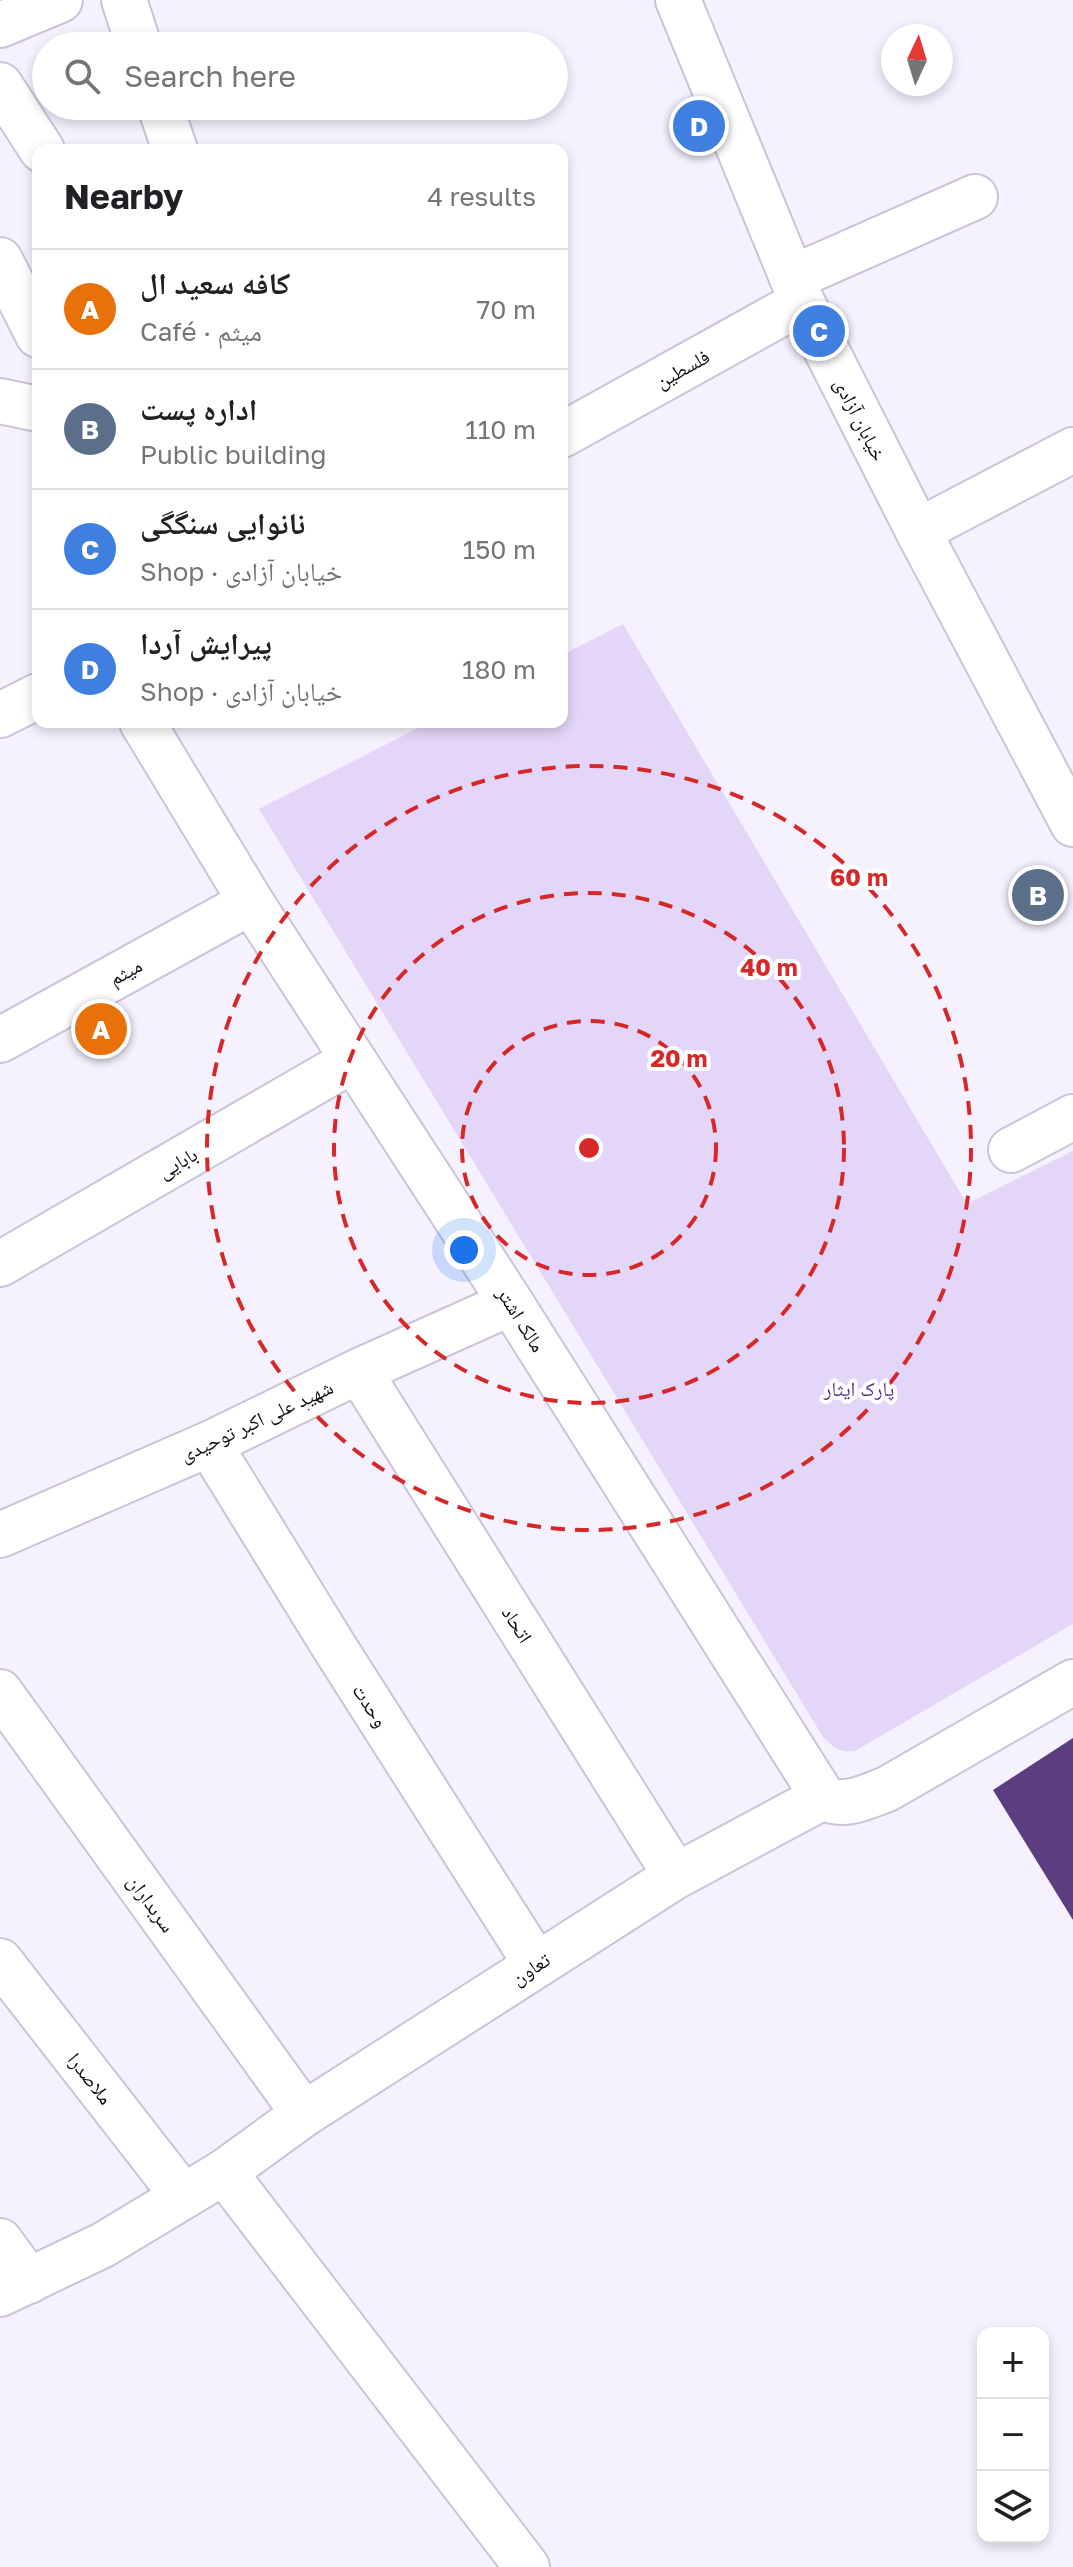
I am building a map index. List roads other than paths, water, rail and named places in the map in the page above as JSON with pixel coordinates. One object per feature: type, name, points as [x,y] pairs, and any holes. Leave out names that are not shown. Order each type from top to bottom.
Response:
[{"type":"street","points":[[0,25],[60,0]]},
{"type":"street","points":[[124,0],[134,32]]},
{"type":"street","name":"خیابان آزادی","points":[[678,0],[797,290],[918,531],[1073,824]]},
{"type":"street","points":[[0,85],[38,144]]},
{"type":"street","points":[[165,120],[173,144]]},
{"type":"street","name":"فلسطین","points":[[568,431],[797,290],[975,197]]},
{"type":"street","points":[[0,260],[32,323]]},
{"type":"street","points":[[0,401],[32,408]]},
{"type":"street","points":[[918,531],[1073,450]]},
{"type":"street","points":[[0,715],[32,699]]},
{"type":"street","name":"مالک اشتر","points":[[146,728],[251,902],[511,1303],[823,1797]]},
{"type":"street","name":"میثم","points":[[0,1040],[251,902]]},
{"type":"street","name":"بابایی","points":[[0,1264],[353,1060]]},
{"type":"street","points":[[1011,1150],[1073,1117]]},
{"type":"street","name":"شهید علی اکبر توحیدی","points":[[0,1535],[209,1444],[359,1371],[511,1303]]},
{"type":"street","name":"اتحاد","points":[[359,1371],[676,1876]]},
{"type":"street","name":"وحدت","points":[[209,1444],[341,1659],[536,1964]]},
{"type":"street","points":[[823,1797],[832,1802],[844,1802],[863,1799],[887,1789],[1073,1682]]},
{"type":"street","name":"سربداران","points":[[0,1692],[304,2114]]},
{"type":"street","name":"تعاون","points":[[14,2287],[103,2245],[224,2172],[304,2114],[676,1876],[823,1797]]},
{"type":"street","name":"ملاصدرا","points":[[0,1961],[183,2196]]},
{"type":"street","points":[[224,2172],[527,2567]]},
{"type":"street","points":[[0,2241],[14,2287]]},
{"type":"place","name":"پیرایش آردا","points":[[699,126]]},
{"type":"place","name":"نانوایی سنگگی","points":[[819,331]]},
{"type":"place","name":"اداره پست","points":[[1038,895]]},
{"type":"place","name":"کافه سعید ال","points":[[101,1029]]},
{"type":"park label","name":"پارک ایثار","points":[[859,1388]]}]
